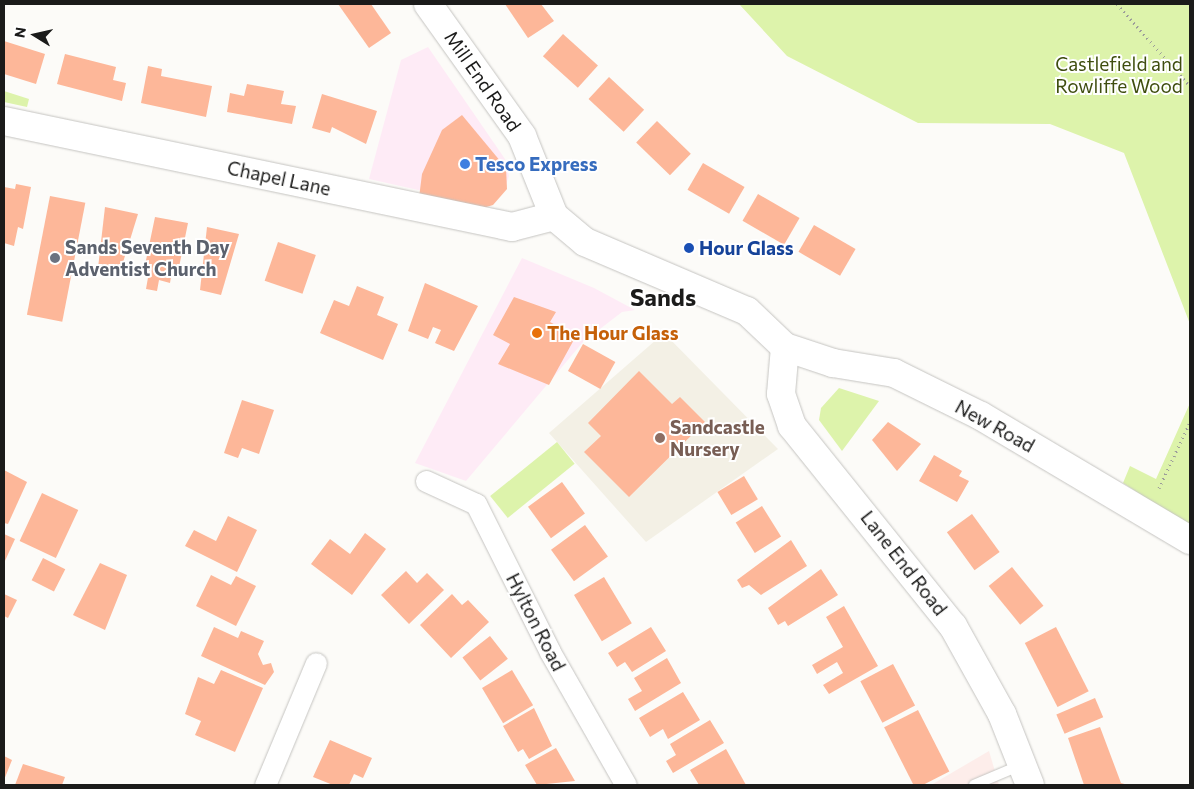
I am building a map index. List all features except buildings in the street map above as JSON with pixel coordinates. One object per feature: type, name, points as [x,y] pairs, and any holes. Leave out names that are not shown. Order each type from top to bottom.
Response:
[{"type":"main road","name":"Mill End Road","points":[[428,4],[522,136],[554,216]]},
{"type":"main road","name":"Chapel Lane","points":[[4,121],[512,227],[554,216]]},
{"type":"main road","points":[[554,216],[586,242],[747,311],[785,347]]},
{"type":"main road","name":"New Road","points":[[785,347],[833,363],[894,373],[980,416],[1190,540]]},
{"type":"main road","name":"Lane End Road","points":[[785,347],[781,394],[792,426],[953,626],[1002,714],[1026,775]]},
{"type":"street","name":"Hylton Road","points":[[426,481],[476,504],[550,652],[626,785]]},
{"type":"street","points":[[265,785],[316,663]]},
{"type":"lane","points":[[974,785],[1026,775]]},
{"type":"path","points":[[1118,4],[1190,86]]},
{"type":"path","points":[[1153,485],[1162,489],[1190,422]]},
{"type":"shaded area","points":[[428,47],[505,159],[509,176],[503,193],[472,202],[369,179],[401,60]]},
{"type":"shaded area","points":[[522,258],[594,288],[635,310],[622,312],[583,342],[466,481],[415,463]]},
{"type":"shaded area","name":"Sandcastle Nursery","points":[[664,333],[778,449],[646,542],[549,433]]},
{"type":"shaded area","points":[[989,751],[999,785],[931,785]]},
{"type":"green space","name":"Castlefield and Rowliffe Wood","points":[[739,4],[1190,4],[1190,324],[1124,153],[1050,124],[918,123],[787,56]]},
{"type":"green space","points":[[4,91],[29,99],[27,107],[4,102]]},
{"type":"green space","points":[[839,388],[879,401],[842,451],[819,420],[821,408]]},
{"type":"green space","points":[[1190,403],[1190,527],[1123,483],[1130,466],[1156,479]]},
{"type":"green space","points":[[557,442],[575,464],[508,518],[490,496]]},
{"type":"place","name":"Tesco Express","points":[[465,164]]},
{"type":"place","name":"Hour Glass","points":[[689,248]]},
{"type":"place","name":"Sands Seventh Day Adventist Church","points":[[55,258]]},
{"type":"place","name":"The Hour Glass","points":[[537,333]]},
{"type":"place","name":"Sandcastle Nursery","points":[[660,438]]},
{"type":"district","name":"Sands","points":[[663,297]]}]
